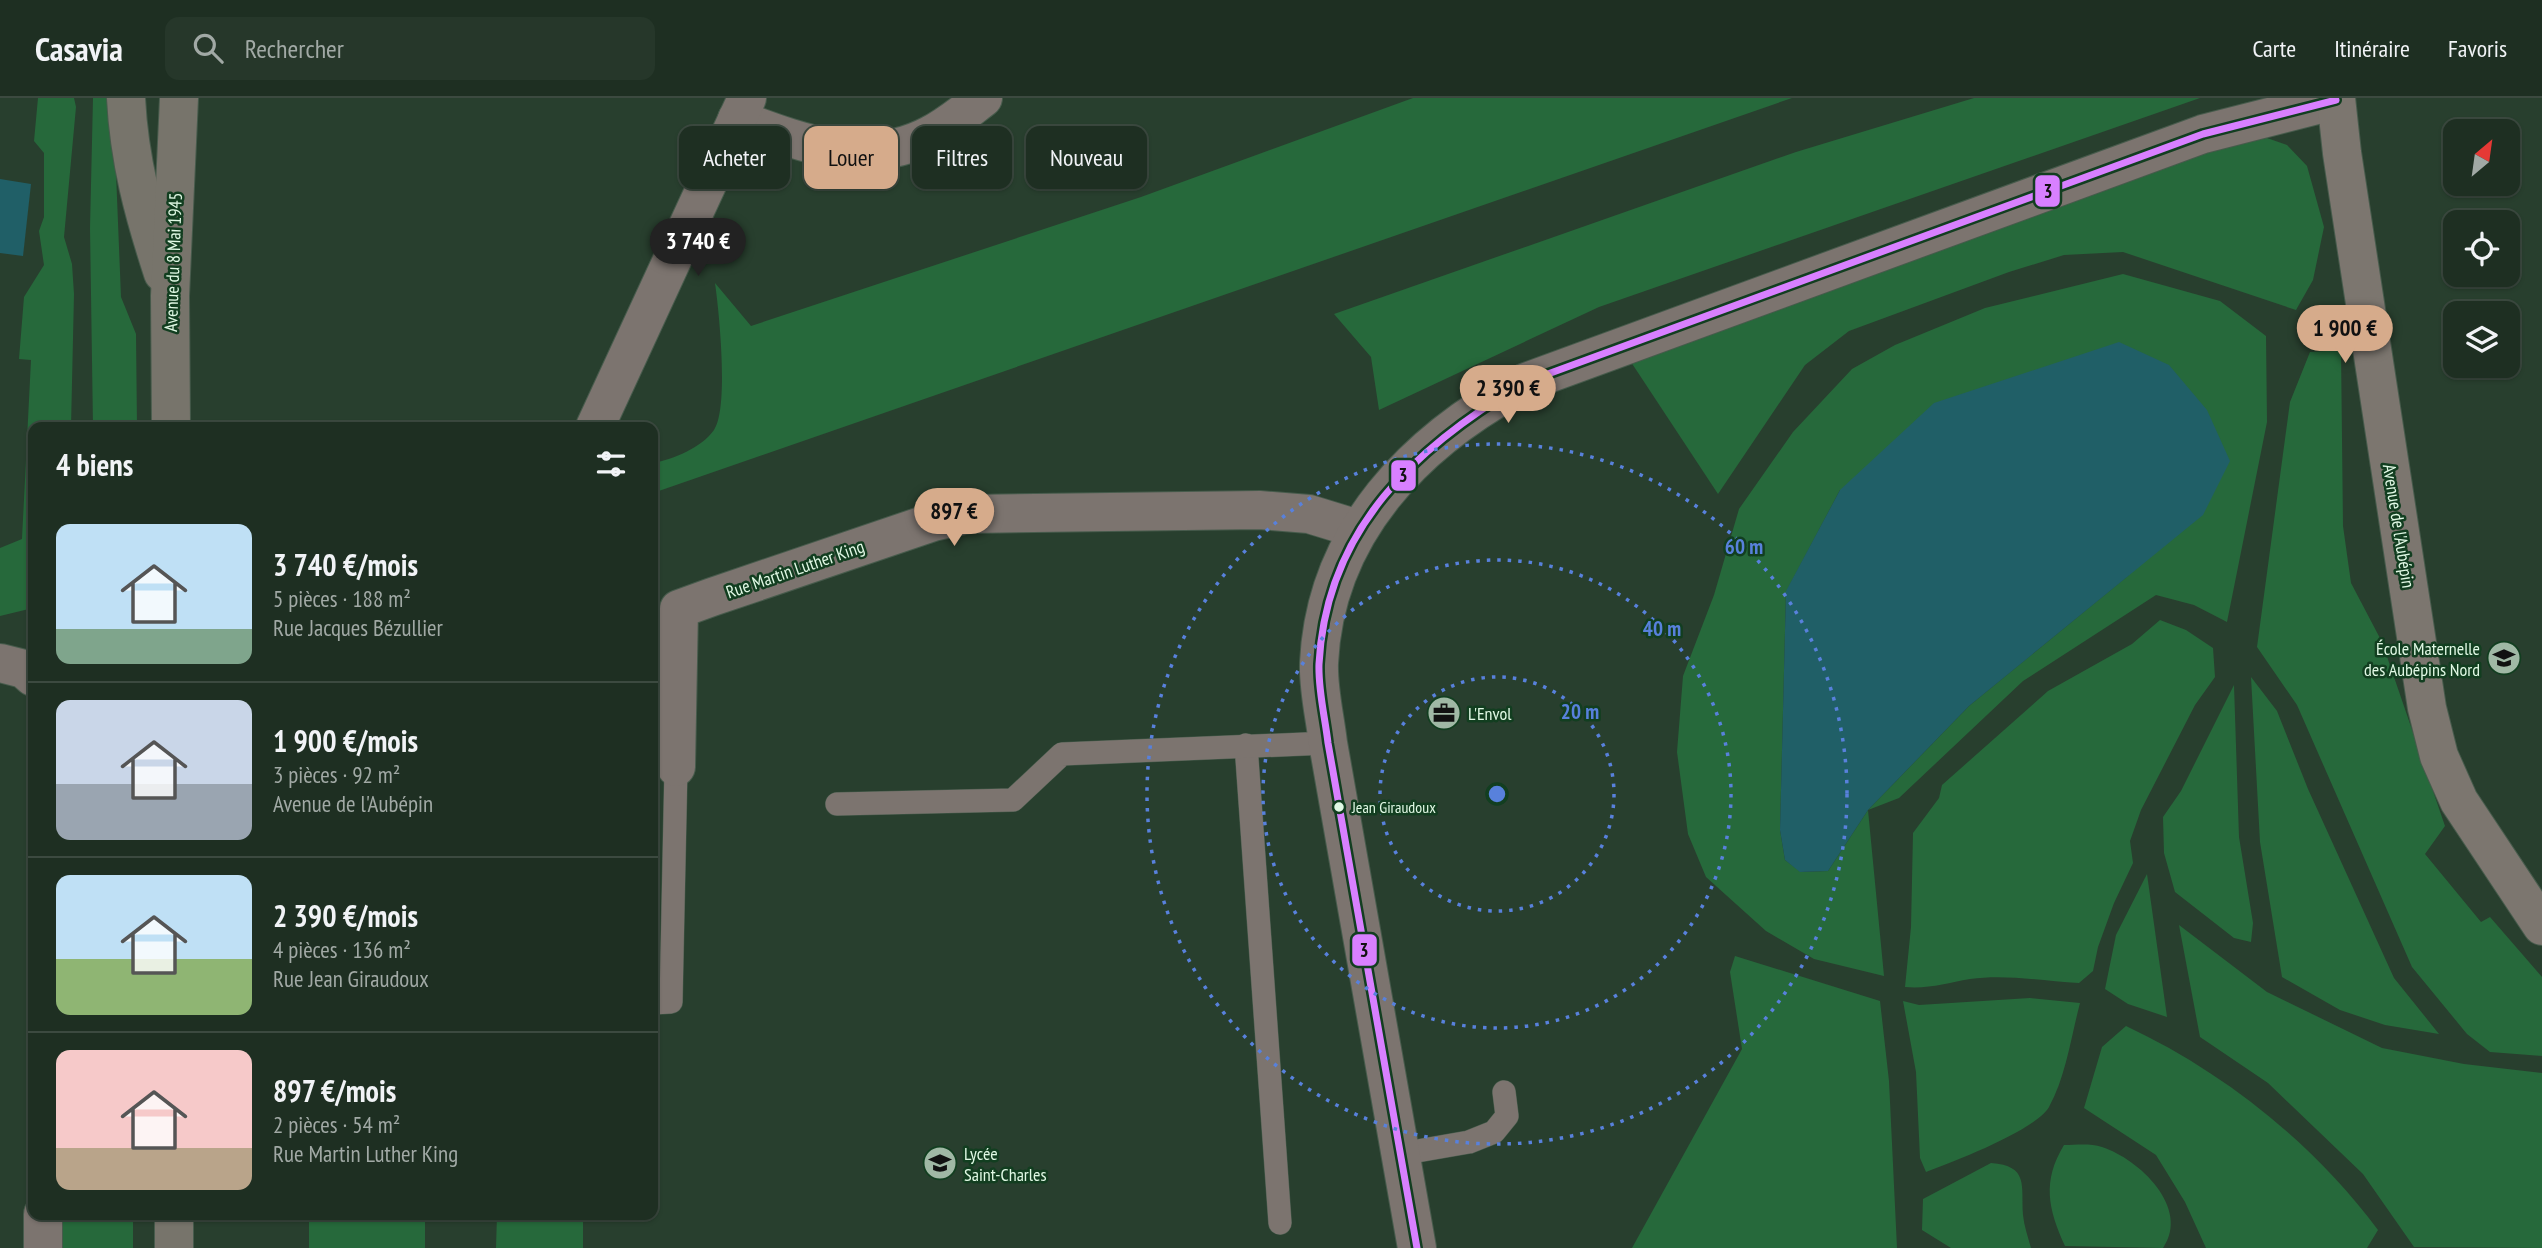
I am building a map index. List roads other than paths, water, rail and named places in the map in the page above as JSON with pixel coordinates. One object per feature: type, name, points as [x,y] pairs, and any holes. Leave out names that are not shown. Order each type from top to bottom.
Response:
[{"type":"main road","points":[[126,98],[128,138],[140,205],[170,296]]},
{"type":"main road","name":"Avenue du 8 Mai 1945","points":[[171,422],[170,296],[179,98]]},
{"type":"main road","points":[[174,1220],[174,1248]]},
{"type":"street","points":[[597,422],[742,108],[821,148],[858,153],[889,148],[929,136],[983,98]]},
{"type":"street","points":[[1417,1248],[1328,743],[1318,666],[1323,619],[1337,573],[1358,529],[1383,494],[1442,433],[1482,405],[1526,382],[2203,134],[2336,99]]},
{"type":"street","name":"Avenue de l'Aubépin","points":[[2336,99],[2427,708],[2439,756],[2459,801],[2542,926]]},
{"type":"street","name":"Rue Martin Luther King","points":[[676,767],[679,609],[712,597],[933,522],[969,514],[1259,510],[1309,514],[1358,529]]},
{"type":"street","points":[[43,1220],[43,1248]]},
{"type":"lane","points":[[837,804],[1013,800],[1062,754],[1328,743]]},
{"type":"lane","points":[[1245,745],[1280,1223]]},
{"type":"lane","points":[[658,1003],[671,1002],[676,767]]},
{"type":"lane","points":[[1400,1154],[1469,1142],[1494,1132],[1507,1116],[1504,1092]]},
{"type":"water","points":[[0,179],[31,184],[23,256],[0,253]]},
{"type":"water","points":[[2119,342],[2169,365],[2207,410],[2230,461],[2203,515],[1969,706],[1868,810],[1828,871],[1800,872],[1785,860],[1780,830],[1786,591],[1840,490],[1934,403]]},
{"type":"place","name":"École Maternelle des Aubépins Nord","points":[[2504,658]]},
{"type":"place","name":"L'Envol","points":[[1444,713]]},
{"type":"place","name":"Jean Giraudoux","points":[[1339,807]]},
{"type":"place","name":"Lycée Saint-Charles","points":[[940,1163]]}]
